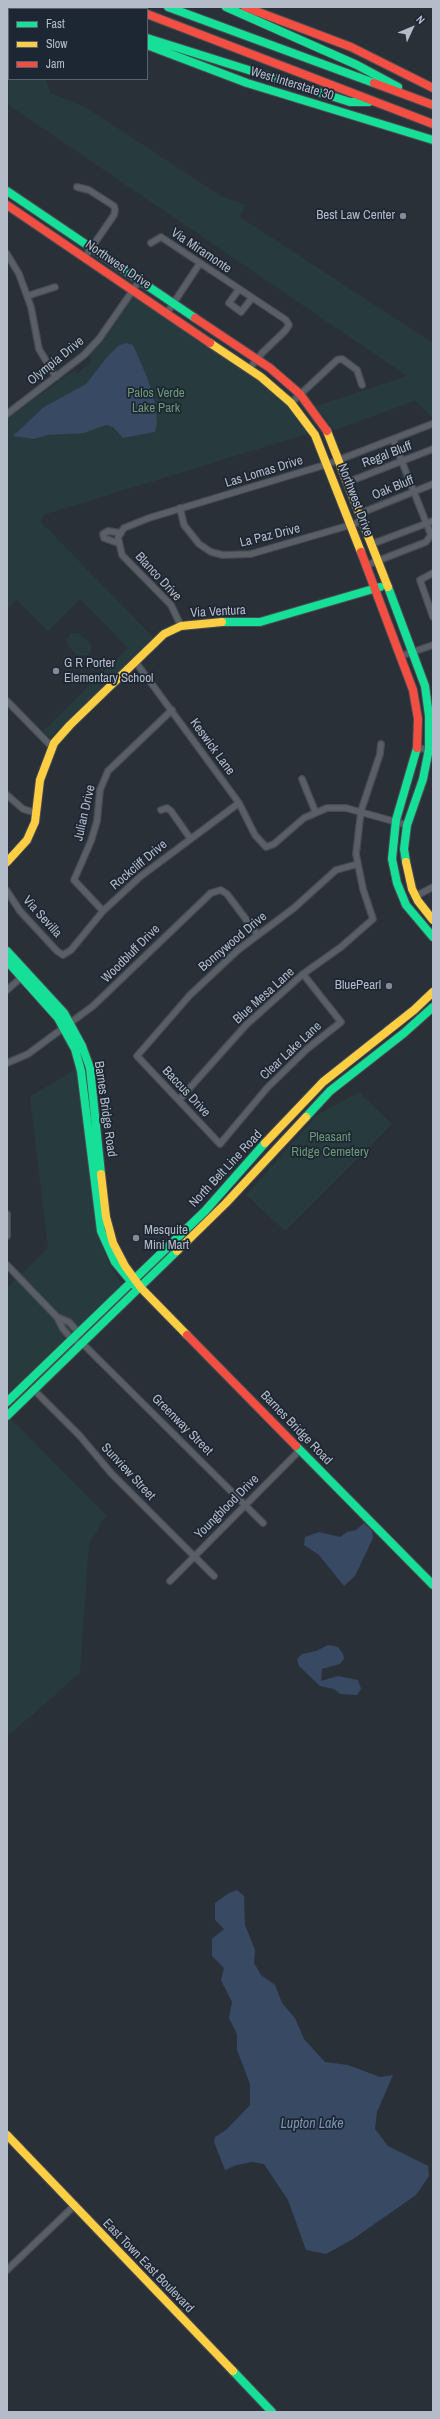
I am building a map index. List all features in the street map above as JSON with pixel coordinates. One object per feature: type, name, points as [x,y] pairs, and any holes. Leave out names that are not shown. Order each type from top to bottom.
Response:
[{"type":"main road","points":[[168,7],[433,105]]},
{"type":"main road","points":[[226,7],[357,65],[433,105]]},
{"type":"main road","points":[[246,7],[351,47],[433,88]]},
{"type":"main road","points":[[148,14],[433,124]]},
{"type":"main road","points":[[148,38],[350,102],[377,103]]},
{"type":"main road","name":"West Interstate 30","points":[[148,45],[247,83],[433,140]]},
{"type":"main road","name":"Northwest Drive","points":[[7,191],[257,359],[300,394],[325,427],[340,459],[361,513],[425,686],[431,750],[423,779],[407,825],[405,860],[409,879],[416,896],[433,920]]},
{"type":"main road","name":"Northwest Drive","points":[[7,205],[250,369],[291,402],[314,435],[328,464],[402,656],[416,704],[418,731],[416,748],[396,820],[392,847],[397,883],[409,909],[433,937]]},
{"type":"main road","name":"Via Ventura","points":[[7,862],[27,840],[35,822],[40,780],[52,747],[70,725],[164,634],[182,626],[208,622],[260,622],[387,584]]},
{"type":"main road","name":"Barnes Bridge Road","points":[[7,951],[58,1018],[67,1025],[87,1082],[102,1231],[115,1262],[433,1585]]},
{"type":"main road","name":"Barnes Bridge Road","points":[[7,962],[24,975]]},
{"type":"main road","name":"North Belt Line Road","points":[[7,1402],[134,1281],[215,1200],[291,1114],[323,1082],[414,1010],[433,992]]},
{"type":"main road","name":"North Belt Line Road","points":[[7,1416],[141,1288],[222,1207],[330,1091],[404,1033],[433,1007]]},
{"type":"main road","points":[[323,1082],[330,1091]]},
{"type":"main road","points":[[215,1200],[222,1207]]},
{"type":"main road","name":"East Town East Boulevard","points":[[7,2135],[272,2412]]},
{"type":"street","points":[[77,187],[89,190],[114,206],[115,210],[114,215],[85,257]]},
{"type":"street","name":"Via Miramonte","points":[[151,243],[161,237],[286,320],[289,325],[257,359],[250,369]]},
{"type":"street","points":[[7,254],[19,274],[27,296],[39,349],[56,377]]},
{"type":"street","points":[[167,313],[200,262]]},
{"type":"street","name":"Olympia Drive","points":[[7,414],[84,355],[99,340],[140,280]]},
{"type":"street","points":[[27,296],[55,287]]},
{"type":"street","name":"Via Miramonte","points":[[239,289],[229,304],[241,312],[252,298]]},
{"type":"street","points":[[291,402],[337,360],[342,359],[357,370],[362,385]]},
{"type":"street","name":"Las Lomas Drive","points":[[121,533],[129,524],[328,464],[432,424]]},
{"type":"street","points":[[367,565],[426,542],[431,535],[393,439]]},
{"type":"street","name":"Regal Bluff","points":[[348,482],[433,449]]},
{"type":"street","name":"Oak Bluff","points":[[361,513],[433,484]]},
{"type":"street","name":"La Paz Drive","points":[[180,508],[184,525],[199,544],[210,552],[223,555],[251,554],[364,521]]},
{"type":"street","points":[[372,544],[433,521]]},
{"type":"street","points":[[108,531],[121,533],[118,543],[104,538],[103,534],[108,531]]},
{"type":"street","name":"Blanco Drive","points":[[118,543],[122,555],[171,605],[182,626]]},
{"type":"street","points":[[433,572],[424,576],[420,580],[433,616]]},
{"type":"street","points":[[402,656],[433,645]]},
{"type":"street","name":"Keswick Lane","points":[[135,661],[239,803],[255,835],[266,847],[274,844],[304,818],[315,811]]},
{"type":"street","points":[[7,701],[52,747]]},
{"type":"street","name":"Julian Drive","points":[[102,911],[74,880],[92,841],[97,821],[100,790],[108,771],[172,710]]},
{"type":"street","points":[[358,864],[356,854],[362,811],[380,754],[381,744]]},
{"type":"street","points":[[416,748],[431,750]]},
{"type":"street","points":[[302,779],[315,811],[337,807],[362,811],[396,820],[407,825]]},
{"type":"street","points":[[7,796],[24,809],[36,813]]},
{"type":"street","name":"Rockcliff Drive","points":[[63,955],[70,950],[102,911],[152,867],[239,803]]},
{"type":"street","points":[[160,810],[167,808],[172,811],[190,838]]},
{"type":"street","name":"Blue Mesa Lane","points":[[179,1100],[246,1025],[303,974],[341,947],[373,919],[362,889],[358,864]]},
{"type":"street","name":"Bonnywood Drive","points":[[137,1056],[190,995],[257,934],[294,908],[336,870],[358,864]]},
{"type":"street","points":[[416,896],[433,887]]},
{"type":"street","name":"Woodbluff Drive","points":[[7,1063],[28,1054],[93,1006],[137,966],[165,936],[216,890],[221,890],[227,894],[257,934]]},
{"type":"street","name":"Via Sevilla","points":[[7,891],[20,911],[57,951],[63,955]]},
{"type":"street","name":"Clear Lake Lane","points":[[220,1144],[267,1088],[307,1049],[341,1022],[303,974]]},
{"type":"street","points":[[7,990],[24,975]]},
{"type":"street","name":"Baccus Drive","points":[[137,1056],[220,1144]]},
{"type":"street","points":[[7,1214],[9,1228],[7,1236]]},
{"type":"street","points":[[7,1265],[57,1316],[69,1322],[80,1333],[83,1344]]},
{"type":"street","points":[[57,1316],[63,1329],[73,1340],[83,1344]]},
{"type":"street","name":"Greenway Street","points":[[83,1344],[263,1523]]},
{"type":"street","name":"Sunview Street","points":[[28,1382],[34,1390],[80,1436],[111,1473],[214,1576]]},
{"type":"street","name":"Youngblood Drive","points":[[170,1581],[300,1450]]},
{"type":"street","points":[[7,2270],[74,2206]]},
{"type":"green space","points":[[7,54],[8,80],[46,80],[50,93],[87,108],[221,196],[245,205],[240,217],[433,343],[433,418],[415,401],[334,430],[316,406],[407,376],[7,104]]},
{"type":"green space","name":"Palos Verde Lake Park","points":[[138,296],[281,396],[310,433],[43,515],[41,522],[153,637],[50,738],[43,731],[128,648],[80,599],[48,631],[17,600],[7,609],[7,419],[74,371],[77,374],[92,361],[89,357],[90,353],[111,330],[132,297]]},
{"type":"green space","points":[[71,633],[78,633],[90,642],[91,649],[88,655],[77,655],[69,647],[66,641]]},
{"type":"green space","points":[[77,1068],[100,1237],[109,1264],[123,1286],[7,1396],[7,1288],[48,1248],[30,1097]]},
{"type":"green space","name":"Pleasant Ridge Cemetery","points":[[359,1092],[392,1124],[285,1231],[246,1195],[317,1115]]},
{"type":"green space","points":[[11,1419],[106,1515],[89,1544],[80,1673],[7,1737],[7,1422]]},
{"type":"water","points":[[127,343],[133,345],[147,377],[155,403],[157,422],[155,432],[123,438],[113,427],[106,425],[84,433],[48,435],[34,439],[13,436],[44,407],[86,384],[108,356],[119,345]]},
{"type":"water","points":[[364,1523],[372,1531],[373,1538],[355,1576],[344,1586],[319,1555],[304,1545],[305,1537],[319,1532],[340,1537],[347,1532],[356,1530]]},
{"type":"water","points":[[328,1645],[338,1647],[343,1654],[344,1659],[340,1664],[322,1669],[321,1681],[338,1676],[358,1680],[361,1689],[357,1695],[340,1694],[334,1689],[320,1686],[299,1666],[297,1659],[302,1654],[316,1651]]},
{"type":"water","name":"Lupton Lake","points":[[237,1890],[244,1896],[245,1925],[255,1950],[254,1963],[261,1975],[275,1985],[282,2003],[295,2018],[304,2039],[325,2062],[348,2065],[380,2077],[393,2075],[377,2112],[375,2129],[388,2146],[428,2166],[429,2176],[416,2195],[353,2239],[326,2254],[306,2250],[288,2200],[264,2164],[252,2162],[237,2165],[225,2170],[214,2142],[215,2137],[226,2130],[250,2105],[250,2084],[237,2050],[237,2034],[229,2018],[232,2002],[221,1980],[224,1968],[212,1956],[212,1939],[224,1929],[215,1920],[215,1903],[229,1893]]},
{"type":"traffic: fast","points":[[168,7],[374,83]]},
{"type":"traffic: fast","points":[[226,7],[357,65],[398,87]]},
{"type":"traffic: fast","points":[[148,38],[350,102],[369,102]]},
{"type":"traffic: fast","points":[[148,45],[247,83],[433,140]]},
{"type":"traffic: fast","points":[[7,191],[195,318]]},
{"type":"traffic: fast","points":[[222,622],[260,622],[380,587]]},
{"type":"traffic: fast","points":[[388,587],[425,686],[429,716],[429,749],[423,779],[407,825],[404,849],[406,862]]},
{"type":"traffic: fast","points":[[417,748],[396,820],[392,859],[397,883],[406,905],[433,937]]},
{"type":"traffic: fast","points":[[7,951],[64,1013],[82,1046],[90,1068],[101,1174]]},
{"type":"traffic: fast","points":[[7,961],[58,1018],[75,1049],[81,1071],[101,1231],[115,1262],[134,1285]]},
{"type":"traffic: fast","points":[[306,1117],[330,1091],[404,1033],[433,1007]]},
{"type":"traffic: fast","points":[[7,1402],[205,1211],[265,1143]]},
{"type":"traffic: fast","points":[[7,1416],[177,1251]]},
{"type":"traffic: fast","points":[[296,1446],[433,1585]]},
{"type":"traffic: fast","points":[[233,2371],[272,2412]]},
{"type":"traffic: slow","points":[[210,343],[261,377],[291,403],[315,435],[361,552]]},
{"type":"traffic: slow","points":[[327,431],[388,587]]},
{"type":"traffic: slow","points":[[7,862],[27,840],[35,822],[40,780],[54,743],[70,725],[164,634],[181,626],[222,622]]},
{"type":"traffic: slow","points":[[406,862],[412,889],[418,901],[433,920]]},
{"type":"traffic: slow","points":[[265,1143],[323,1082],[414,1010],[433,992]]},
{"type":"traffic: slow","points":[[177,1251],[226,1203],[306,1117]]},
{"type":"traffic: slow","points":[[101,1174],[106,1217],[113,1243],[125,1266],[141,1288],[187,1335]]},
{"type":"traffic: slow","points":[[7,2135],[233,2371]]},
{"type":"traffic: jam","points":[[245,7],[351,47],[433,88]]},
{"type":"traffic: jam","points":[[148,14],[433,124]]},
{"type":"traffic: jam","points":[[374,83],[433,105]]},
{"type":"traffic: jam","points":[[7,205],[210,343]]},
{"type":"traffic: jam","points":[[195,318],[270,368],[300,394],[327,431]]},
{"type":"traffic: jam","points":[[361,552],[413,690],[418,719],[417,748]]},
{"type":"traffic: jam","points":[[187,1335],[296,1446]]},
{"type":"place","name":"Best Law Center","points":[[403,216]]},
{"type":"place","name":"G R Porter Elementary School","points":[[56,671]]},
{"type":"place","name":"BluePearl","points":[[389,986]]},
{"type":"place","name":"Mesquite Mini Mart","points":[[136,1238]]}]
